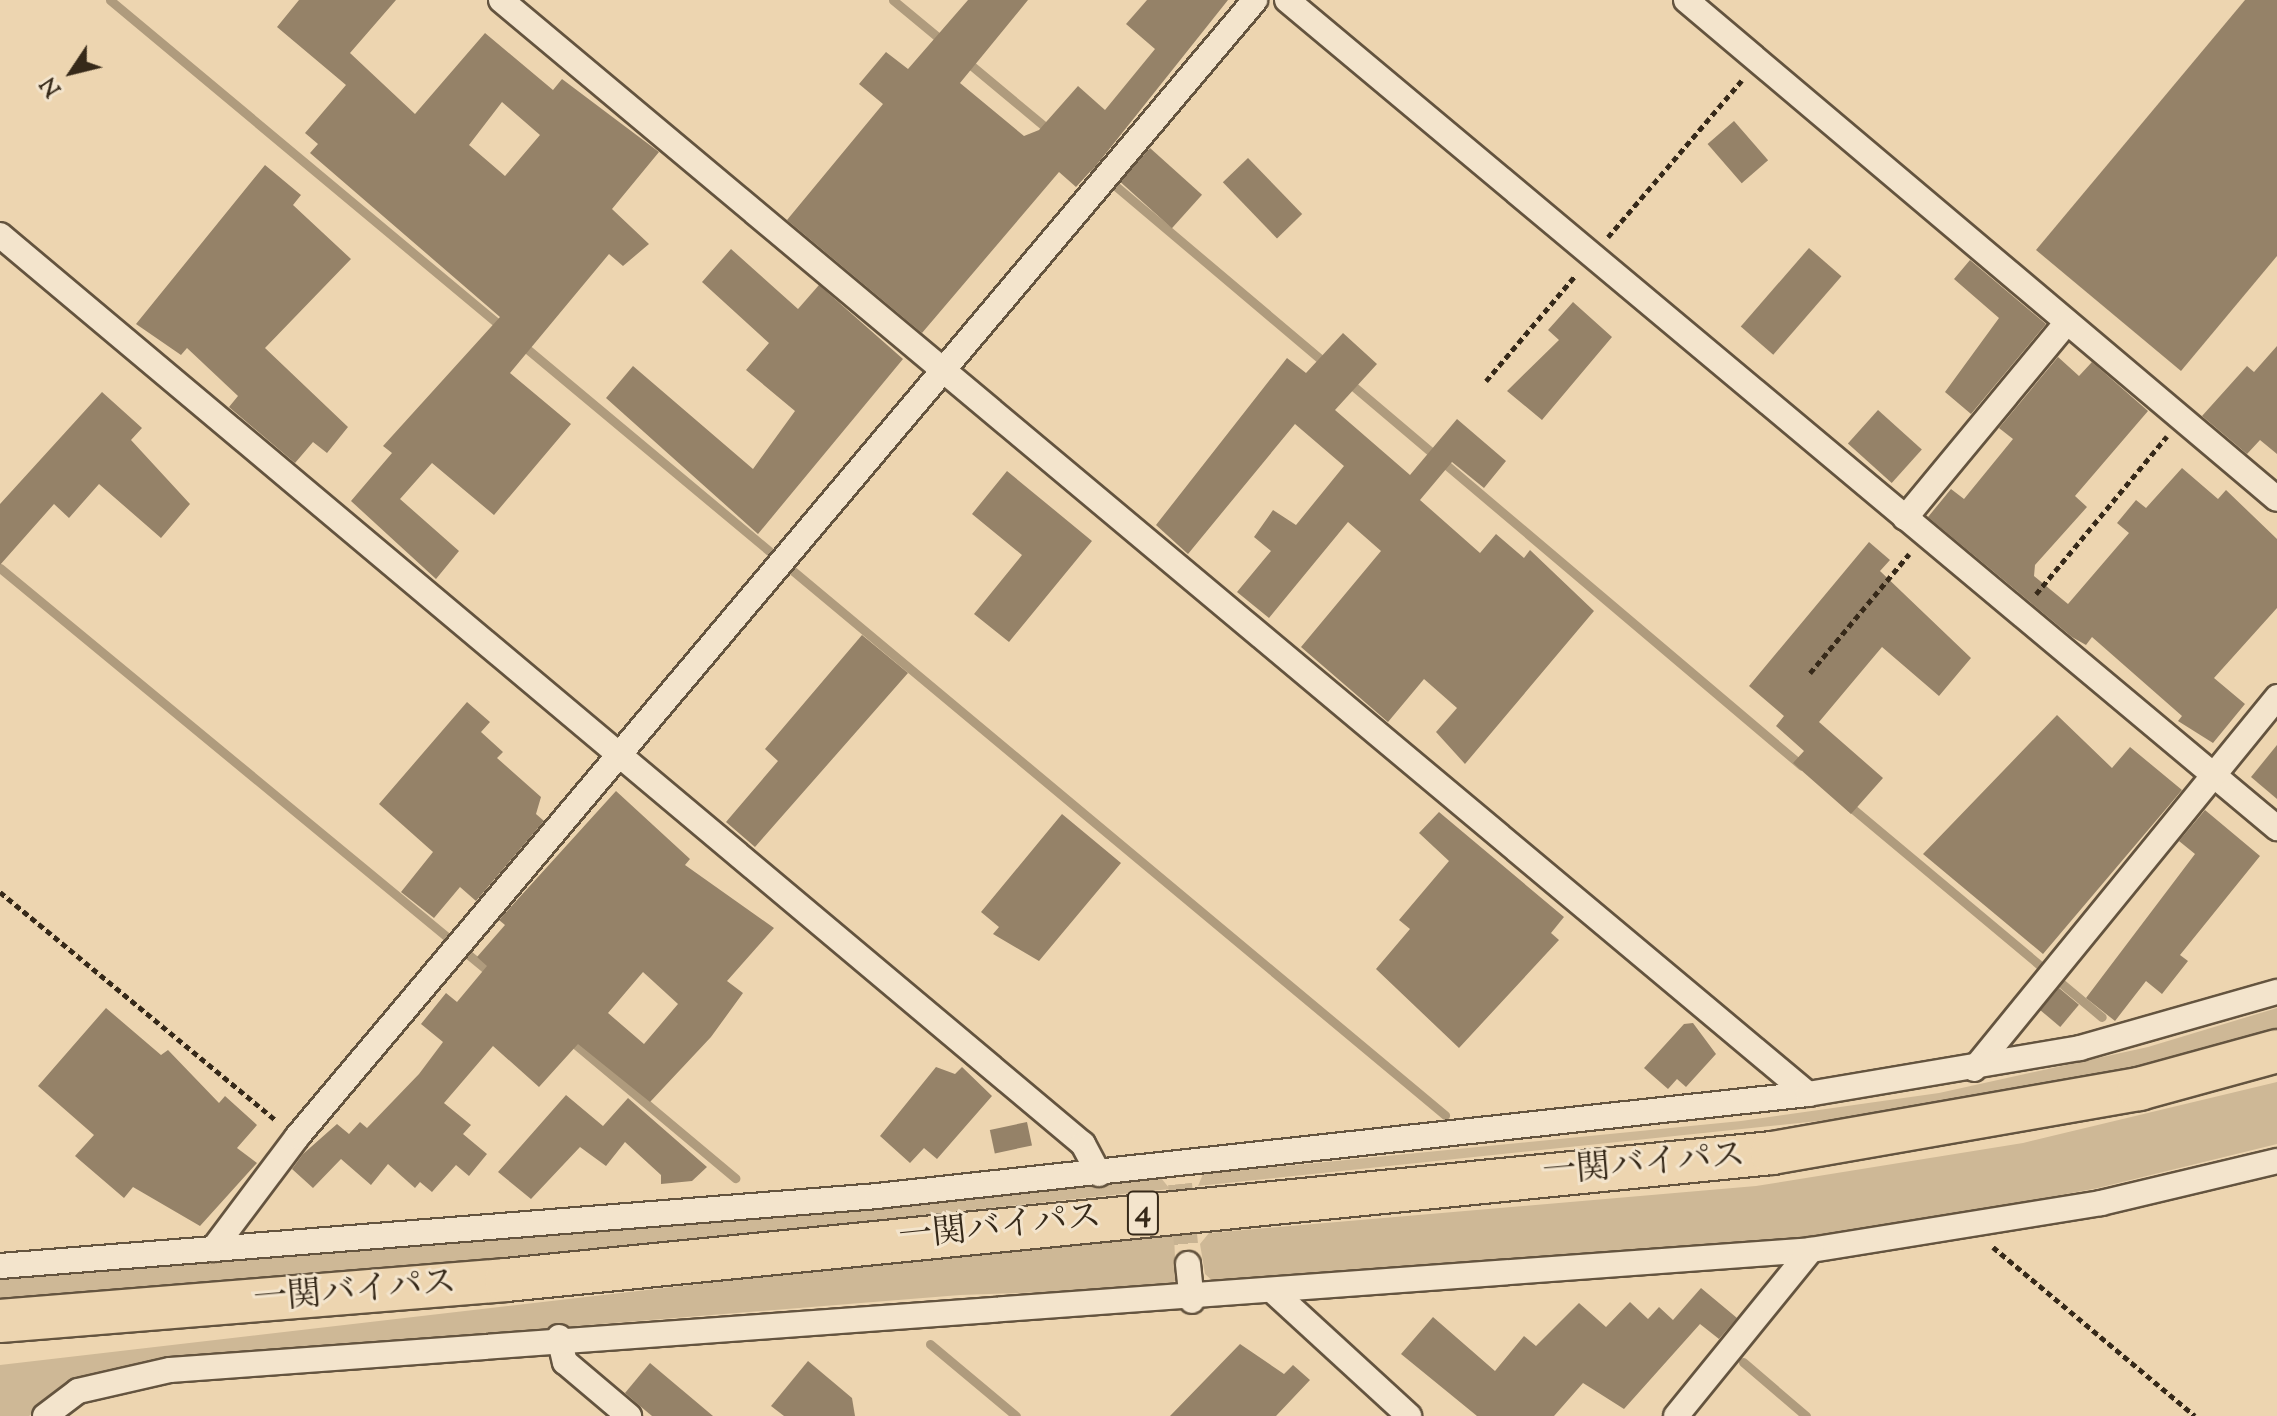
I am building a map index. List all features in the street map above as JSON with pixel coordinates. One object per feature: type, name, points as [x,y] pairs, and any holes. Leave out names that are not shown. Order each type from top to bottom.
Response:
[{"type":"highway","name":"一関バイパス","points":[[0,1321],[506,1280],[1772,1153],[2139,1089],[2277,1051]]},
{"type":"highway","points":[[0,1345],[369,1306],[506,1280]]},
{"type":"street","points":[[501,0],[1808,1094]]},
{"type":"street","points":[[213,1249],[297,1137],[1255,0]]},
{"type":"street","points":[[1287,0],[2277,828]]},
{"type":"street","points":[[1686,0],[2277,499]]},
{"type":"street","points":[[0,235],[1083,1144],[1099,1174]]},
{"type":"street","points":[[1905,518],[2067,322]]},
{"type":"street","points":[[1974,1069],[2277,697]]},
{"type":"street","points":[[0,1266],[1099,1174],[1179,1175],[1808,1094],[1974,1069],[2080,1048],[2277,992]]},
{"type":"street","points":[[45,1416],[78,1391],[170,1370],[559,1337],[1192,1301],[1811,1250],[1977,1223],[2277,1161]]},
{"type":"street","points":[[1676,1416],[1811,1250]]},
{"type":"street","points":[[1188,1264],[1192,1301]]},
{"type":"street","points":[[1275,1293],[1409,1416]]},
{"type":"street","points":[[559,1337],[565,1362],[629,1416]]},
{"type":"path","points":[[1486,381],[1758,61]]},
{"type":"path","points":[[2020,614],[2181,418]]},
{"type":"path","points":[[1810,673],[1925,534]]},
{"type":"path","points":[[0,892],[297,1137]]},
{"type":"path","points":[[1977,1223],[1989,1245],[2195,1416]]},
{"type":"shaded area","points":[[2277,1008],[2277,1029],[2137,1068],[1932,1109],[1198,1186],[1203,1174],[1741,1121],[1939,1093],[2148,1047]]},
{"type":"shaded area","points":[[2277,1082],[2277,1144],[2098,1188],[1838,1236],[1217,1285],[1205,1274],[1200,1244],[1209,1233],[1756,1186],[2023,1143]]},
{"type":"shaded area","points":[[1161,1178],[1170,1189],[506,1259],[0,1299],[0,1279],[868,1210]]},
{"type":"shaded area","points":[[1174,1235],[1176,1280],[1166,1288],[960,1295],[144,1361],[77,1380],[29,1416],[0,1416],[0,1365],[1000,1249]]},
{"type":"building","points":[[299,0],[396,0],[350,53],[415,114],[485,33],[553,90],[562,79],[659,152],[612,209],[649,244],[623,266],[609,254],[510,373],[571,424],[494,515],[432,463],[400,499],[459,551],[436,579],[351,501],[392,453],[383,446],[500,317],[310,153],[318,144],[305,133],[346,85],[277,27]],"holes":[[[502,102],[540,135],[505,176],[469,145]]]},
{"type":"building","points":[[968,0],[1028,0],[960,83],[1024,136],[1039,130],[1078,86],[1105,110],[1155,49],[1126,24],[1147,0],[1228,0],[1099,162],[1076,187],[1059,172],[922,333],[787,220],[883,104],[859,84],[886,52],[908,69]]},
{"type":"building","points":[[2245,0],[2277,0],[2277,256],[2181,371],[2036,250]]},
{"type":"building","points":[[1734,121],[1768,160],[1742,183],[1708,144]]},
{"type":"building","points":[[1150,148],[1202,195],[1172,228],[1120,181]]},
{"type":"building","points":[[1248,158],[1302,214],[1277,238],[1223,182]]},
{"type":"building","points":[[265,165],[301,195],[293,205],[351,259],[265,348],[348,427],[327,453],[313,442],[295,463],[229,407],[238,396],[187,348],[181,355],[136,324]]},
{"type":"building","points":[[1809,248],[1841,276],[1773,355],[1741,326]]},
{"type":"building","points":[[731,249],[798,309],[819,285],[903,359],[758,534],[606,398],[633,366],[753,469],[795,411],[746,370],[769,343],[702,282]]},
{"type":"building","points":[[1970,260],[2046,324],[1971,414],[1945,392],[1999,318],[1954,279]]},
{"type":"building","points":[[1573,302],[1612,337],[1542,420],[1507,391],[1559,340],[1548,330]]},
{"type":"building","points":[[1343,333],[1377,364],[1335,410],[1410,475],[1457,419],[1506,461],[1484,488],[1452,462],[1420,500],[1480,553],[1496,534],[1524,558],[1530,550],[1594,611],[1465,764],[1436,732],[1457,708],[1424,679],[1388,722],[1301,647],[1381,551],[1348,522],[1269,618],[1237,592],[1271,551],[1254,537],[1273,510],[1296,525],[1344,466],[1295,424],[1188,554],[1156,525],[1287,358],[1306,373]]},
{"type":"building","points":[[2277,346],[2277,454],[2260,440],[2247,454],[2202,416],[2247,366],[2254,372]]},
{"type":"building","points":[[2058,357],[2079,376],[2092,362],[2148,411],[2075,496],[2087,507],[2035,565],[2034,576],[2068,604],[2129,533],[2117,523],[2136,500],[2146,508],[2182,468],[2218,499],[2226,490],[2277,539],[2277,608],[2214,678],[2245,704],[2213,743],[2178,721],[2182,716],[2092,637],[2086,645],[2072,637],[1928,517],[1951,489],[1964,499],[2013,439],[1999,428]]},
{"type":"building","points":[[102,392],[142,428],[131,440],[190,504],[161,538],[99,484],[69,518],[54,504],[0,565],[0,504]]},
{"type":"building","points":[[1878,410],[1922,449],[1892,483],[1848,443]]},
{"type":"building","points":[[1007,471],[1092,541],[1009,642],[974,614],[1022,555],[972,514]]},
{"type":"building","points":[[1869,542],[1890,560],[1880,571],[1971,658],[1939,696],[1882,647],[1819,722],[1883,778],[1851,814],[1793,763],[1804,751],[1776,726],[1784,716],[1749,686]]},
{"type":"building","points":[[862,635],[908,673],[755,847],[726,822],[778,761],[765,749]]},
{"type":"building","points":[[467,702],[490,722],[481,732],[503,752],[497,758],[541,797],[536,814],[544,821],[476,901],[460,887],[434,918],[401,892],[433,852],[379,804]]},
{"type":"building","points":[[2057,715],[2112,768],[2130,747],[2182,790],[2043,954],[1923,854]]},
{"type":"building","points":[[2277,745],[2277,799],[2251,777]]},
{"type":"building","points":[[616,791],[690,859],[685,865],[774,928],[727,981],[743,993],[711,1037],[650,1102],[578,1044],[539,1087],[493,1046],[444,1103],[471,1125],[463,1134],[487,1154],[469,1176],[456,1165],[432,1192],[420,1182],[415,1188],[388,1164],[371,1185],[341,1159],[313,1188],[292,1169],[303,1154],[337,1124],[349,1134],[360,1122],[367,1128],[419,1074],[443,1042],[421,1024],[446,993],[457,1002],[487,966],[477,957],[505,925],[499,920]],"holes":[[[643,972],[678,1004],[644,1044],[608,1013]]]},
{"type":"building","points":[[2205,810],[2260,856],[2180,955],[2188,961],[2162,994],[2146,981],[2115,1021],[2086,998],[2195,854],[2179,841]]},
{"type":"building","points":[[1439,812],[1564,917],[1551,933],[1559,940],[1459,1048],[1376,969],[1410,929],[1399,920],[1449,861],[1419,833]]},
{"type":"building","points":[[1062,814],[1121,863],[1039,961],[993,934],[999,927],[981,912]]},
{"type":"building","points":[[2059,988],[2079,1005],[2060,1027],[2040,1010]]},
{"type":"building","points":[[106,1008],[161,1055],[168,1050],[219,1103],[225,1096],[257,1125],[237,1148],[257,1163],[200,1226],[133,1187],[124,1198],[75,1156],[94,1135],[38,1086]]},
{"type":"building","points":[[1693,1023],[1716,1054],[1686,1087],[1677,1079],[1668,1089],[1644,1068],[1684,1024]]},
{"type":"building","points":[[936,1067],[955,1074],[962,1067],[992,1096],[937,1159],[924,1148],[910,1163],[880,1136]]},
{"type":"building","points":[[566,1095],[603,1126],[628,1098],[707,1167],[692,1181],[661,1184],[661,1175],[625,1142],[606,1166],[580,1147],[531,1199],[498,1172]]},
{"type":"building","points":[[1027,1122],[1032,1145],[995,1153],[990,1130]]},
{"type":"building","points":[[1701,1288],[1737,1318],[1719,1339],[1700,1324],[1624,1409],[1583,1383],[1554,1416],[1477,1416],[1401,1354],[1433,1317],[1495,1371],[1524,1336],[1536,1346],[1579,1303],[1606,1327],[1630,1302],[1648,1319],[1659,1307],[1673,1320]]},
{"type":"building","points":[[1240,1344],[1284,1374],[1293,1365],[1310,1380],[1276,1416],[1170,1416]]},
{"type":"building","points":[[808,1361],[852,1398],[855,1416],[784,1416],[771,1406]]},
{"type":"building","points":[[650,1363],[713,1416],[652,1416],[640,1406],[625,1393]]},
{"type":"waterway","points":[[110,0],[503,328]]},
{"type":"waterway","points":[[893,0],[946,44]]},
{"type":"waterway","points":[[966,61],[1050,131]]},
{"type":"waterway","points":[[1086,161],[1329,366]]},
{"type":"waterway","points":[[520,343],[1445,1115]]},
{"type":"waterway","points":[[1346,380],[1802,766]]},
{"type":"waterway","points":[[0,568],[493,975]]},
{"type":"waterway","points":[[1847,804],[2102,1017]]},
{"type":"waterway","points":[[569,1039],[735,1178]]},
{"type":"waterway","points":[[930,1344],[1016,1416]]},
{"type":"waterway","points":[[1743,1362],[1806,1416]]},
{"type":"tunnel","points":[[1180,1184],[1188,1264]]}]
